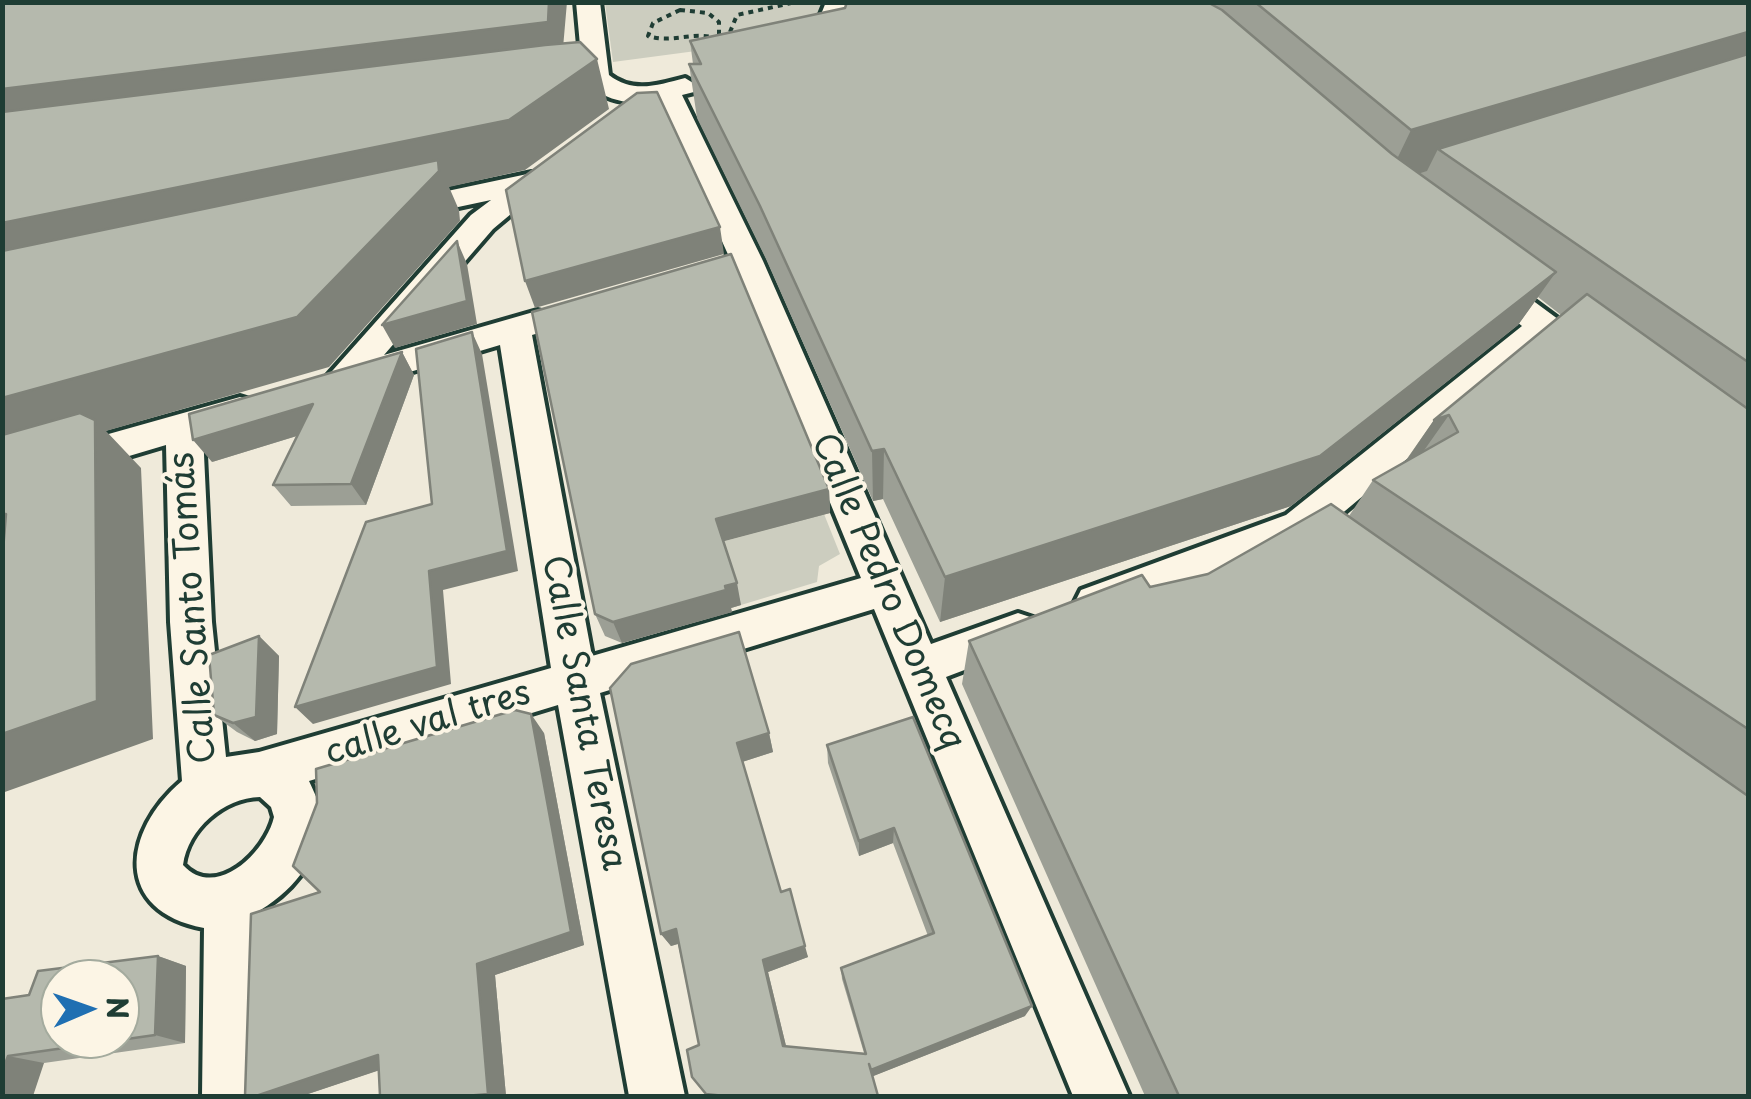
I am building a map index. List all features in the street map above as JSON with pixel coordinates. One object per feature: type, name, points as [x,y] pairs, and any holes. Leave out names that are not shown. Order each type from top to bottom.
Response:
[{"type":"street","points":[[588,2],[596,78],[610,90],[629,97],[675,89]]},
{"type":"street","points":[[838,2],[811,52],[858,41]]},
{"type":"street","points":[[564,82],[596,78]]},
{"type":"street","points":[[621,117],[675,89]]},
{"type":"street","name":"Calle Pedro Domecq","points":[[675,89],[730,266],[885,588],[1102,1096]]},
{"type":"street","points":[[343,379],[482,222],[562,160]]},
{"type":"street","points":[[365,218],[532,182]]},
{"type":"street","points":[[1454,257],[1606,372]]},
{"type":"street","points":[[308,390],[568,314]]},
{"type":"street","points":[[919,668],[1055,617],[1316,537],[1544,326]]},
{"type":"street","name":"Calle Santa Teresa","points":[[514,329],[575,680],[657,1096]]},
{"type":"street","points":[[2,479],[272,400]]},
{"type":"street","name":"Calle Santo Tomás","points":[[184,426],[190,622],[206,790]]},
{"type":"street","name":"calle val tres","points":[[258,774],[885,588]]},
{"type":"street","points":[[258,774],[284,783],[294,796],[300,812],[288,853],[272,872],[230,898],[208,903],[188,901],[173,892],[163,879],[160,861],[163,842],[173,822],[206,790],[227,779],[258,774]]},
{"type":"street","points":[[230,898],[230,1096]]},
{"type":"path","points":[[730,32],[732,20],[738,15],[796,2]]},
{"type":"path","points":[[796,11],[807,2]]},
{"type":"path","points":[[715,48],[719,38],[719,22],[708,13],[693,10],[660,17],[647,32],[652,39],[676,40],[696,33],[719,38],[730,32],[746,31]]},
{"type":"shaded area","points":[[605,3],[826,3],[809,36],[613,62]]},
{"type":"shaded area","points":[[824,514],[840,554],[819,566],[817,582],[741,605],[721,542]]},
{"type":"building","points":[[2,2],[549,2],[548,22],[2,89]]},
{"type":"building","points":[[847,2],[1207,2],[1222,10],[1392,154],[1556,272],[1320,456],[945,577],[884,449],[872,451],[760,206],[689,64],[701,64],[690,41],[845,8]]},
{"type":"building","points":[[1255,2],[1748,2],[1748,32],[1411,130]]},
{"type":"building","points":[[580,42],[597,59],[509,120],[2,223],[2,112]]},
{"type":"building","points":[[1748,54],[1748,362],[1438,149]]},
{"type":"building","points":[[657,92],[720,227],[525,281],[506,190],[637,93]]},
{"type":"building","points":[[438,160],[439,171],[297,317],[2,398],[2,251]]},
{"type":"building","points":[[457,241],[467,301],[382,325]]},
{"type":"building","points":[[731,254],[829,489],[716,519],[737,583],[725,586],[726,590],[613,622],[595,614],[532,312]]},
{"type":"building","points":[[1587,294],[1748,409],[1748,729],[1373,480],[1458,432],[1449,415],[1434,420]]},
{"type":"building","points":[[472,332],[507,551],[429,571],[437,667],[295,707],[366,522],[432,504],[416,349]]},
{"type":"building","points":[[402,352],[351,484],[273,485],[313,404],[193,440],[189,414]]},
{"type":"building","points":[[80,413],[95,420],[97,701],[2,734],[2,563],[6,514],[2,514],[2,435]]},
{"type":"building","points":[[1331,504],[1748,796],[1748,1096],[1179,1096],[969,641],[1142,575],[1150,587],[1208,574]]},
{"type":"building","points":[[739,632],[769,733],[737,743],[781,892],[790,889],[805,946],[763,960],[783,1046],[866,1054],[841,968],[934,933],[894,828],[859,841],[827,745],[913,717],[1032,1006],[871,1070],[869,1064],[878,1096],[725,1096],[706,1094],[692,1077],[687,1050],[699,1045],[676,929],[661,934],[610,688],[631,664]]},
{"type":"building","points":[[259,636],[256,717],[233,723],[214,715],[209,655]]},
{"type":"building","points":[[515,710],[531,714],[571,932],[477,964],[488,1094],[380,1096],[378,1055],[256,1096],[245,1096],[251,914],[320,892],[293,866],[317,803],[316,769]]},
{"type":"building","points":[[158,956],[155,1035],[140,1037],[140,959],[134,959]]},
{"type":"building","points":[[40,971],[40,1051],[8,1056],[2,1072],[2,999],[29,995]]}]
